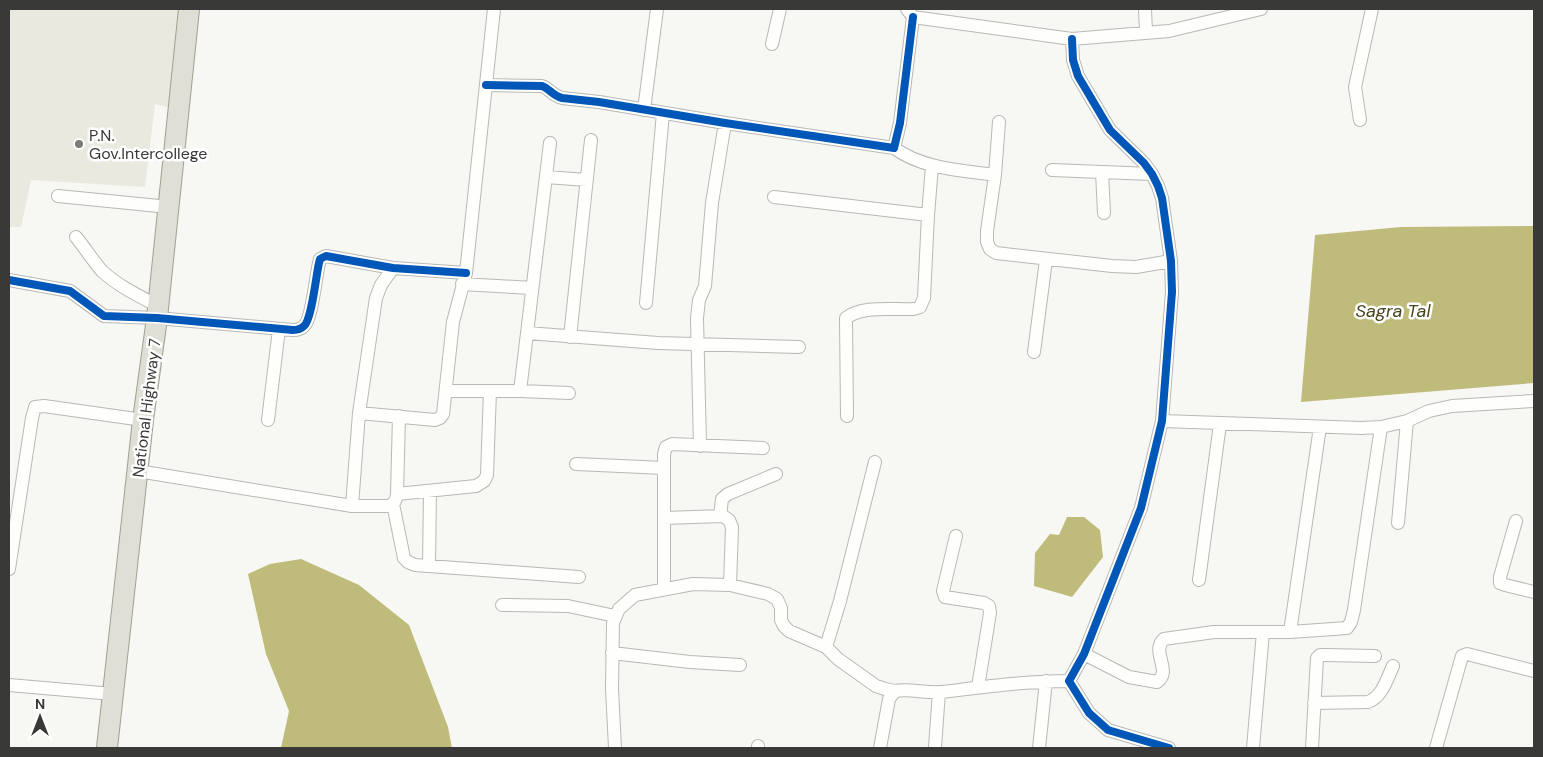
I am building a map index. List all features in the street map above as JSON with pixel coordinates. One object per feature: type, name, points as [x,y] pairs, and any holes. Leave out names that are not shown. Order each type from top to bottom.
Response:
[{"type":"main road","name":"National Highway 7","points":[[107,748],[143,420],[169,207],[189,9]]},
{"type":"street","points":[[359,413],[435,420],[443,414],[453,322],[464,278],[494,9]]},
{"type":"street","points":[[644,110],[657,9]]},
{"type":"street","points":[[772,44],[780,9]]},
{"type":"street","points":[[1145,9],[1146,32]]},
{"type":"street","points":[[894,148],[900,124],[910,13],[1072,39],[1168,31],[1261,9]]},
{"type":"street","points":[[1360,120],[1355,87],[1372,9]]},
{"type":"street","points":[[1069,681],[1084,654],[1142,508],[1162,421],[1172,292],[1171,261],[1162,198],[1152,174],[1144,163],[1110,130],[1087,92],[1078,76],[1073,60],[1072,39]]},
{"type":"street","points":[[486,86],[542,86],[547,87],[558,97],[599,102],[725,124],[894,148],[905,156],[932,166],[995,176]]},
{"type":"street","points":[[646,303],[663,113]]},
{"type":"street","points":[[999,122],[995,176],[987,231],[987,242],[990,249],[996,253],[1046,260],[1128,267],[1171,261]]},
{"type":"street","points":[[700,446],[697,318],[699,300],[705,286],[712,203],[725,124]]},
{"type":"street","points":[[570,337],[591,140]]},
{"type":"street","points":[[520,391],[550,143]]},
{"type":"street","points":[[847,416],[846,318],[854,312],[864,310],[913,309],[920,307],[924,298],[932,166]]},
{"type":"street","points":[[1052,170],[1152,174]]},
{"type":"street","points":[[1102,172],[1104,213]]},
{"type":"street","points":[[546,177],[587,180]]},
{"type":"street","points":[[58,196],[169,207]]},
{"type":"street","points":[[774,197],[928,215]]},
{"type":"street","points":[[76,237],[109,277],[157,312]]},
{"type":"street","points":[[9,280],[70,291],[104,316],[157,312],[279,329],[299,329],[306,325],[310,314],[320,259],[326,256],[393,268],[532,288]]},
{"type":"street","points":[[1034,352],[1046,260]]},
{"type":"street","points":[[352,506],[359,413],[376,298],[381,285],[393,268]]},
{"type":"street","points":[[268,420],[279,329]]},
{"type":"street","points":[[527,333],[698,345],[799,347]]},
{"type":"street","points":[[446,391],[569,393]]},
{"type":"street","points":[[138,471],[352,506],[389,506],[395,499],[430,491],[476,486],[484,481],[487,474],[490,391]]},
{"type":"street","points":[[1162,421],[1320,427],[1381,427],[1407,421],[1429,411],[1452,406],[1534,402]]},
{"type":"street","points":[[9,568],[32,418],[36,408],[44,406],[143,420]]},
{"type":"street","points":[[399,416],[395,499],[404,558],[408,562],[429,566],[579,576]]},
{"type":"street","points":[[1398,523],[1407,421]]},
{"type":"street","points":[[1199,580],[1220,424]]},
{"type":"street","points":[[1290,632],[1320,427]]},
{"type":"street","points":[[1084,654],[1121,674],[1157,682],[1162,679],[1164,673],[1159,649],[1160,643],[1164,639],[1214,632],[1290,632],[1347,628],[1351,622],[1381,427]]},
{"type":"street","points":[[664,589],[664,468],[666,447],[672,444],[763,448]]},
{"type":"street","points":[[826,647],[840,601],[875,462]]},
{"type":"street","points":[[576,464],[664,468]]},
{"type":"street","points":[[720,516],[722,499],[728,494],[776,474]]},
{"type":"street","points":[[429,566],[430,491]]},
{"type":"street","points":[[664,518],[724,516],[729,520],[732,526],[730,585]]},
{"type":"street","points":[[1516,521],[1500,583],[1534,592]]},
{"type":"street","points":[[956,536],[943,591],[946,596],[984,603],[989,606],[990,613],[978,686]]},
{"type":"street","points":[[615,748],[612,653],[614,616],[624,602],[635,595],[693,584],[730,585],[752,589],[773,596],[777,599],[781,608],[781,620],[784,626],[790,631],[826,647],[838,659],[876,686],[885,690],[939,692],[978,686],[1069,681]]},
{"type":"street","points":[[502,605],[568,606],[614,616]]},
{"type":"street","points":[[1253,748],[1262,632]]},
{"type":"street","points":[[612,653],[690,662],[740,665]]},
{"type":"street","points":[[1436,748],[1462,656],[1467,654],[1534,671]]},
{"type":"street","points":[[1312,748],[1317,658],[1320,655],[1375,656]]},
{"type":"street","points":[[1314,703],[1368,702],[1374,700],[1379,695],[1393,666]]},
{"type":"street","points":[[1039,748],[1046,681]]},
{"type":"street","points":[[1069,681],[1089,713],[1108,730],[1169,748]]},
{"type":"street","points":[[9,685],[113,694]]},
{"type":"street","points":[[880,748],[889,699],[895,691]]},
{"type":"street","points":[[935,746],[939,692]]},
{"type":"shaded area","name":"P.N. Gov.Intercollege","points":[[9,9],[186,9],[175,109],[155,104],[145,187],[31,180],[21,227],[9,227]]},
{"type":"water","name":"Sagra Tal","points":[[1534,226],[1534,383],[1301,402],[1315,235],[1401,227]]},
{"type":"water","points":[[1067,517],[1084,517],[1100,530],[1103,557],[1072,597],[1034,586],[1035,553],[1050,534],[1059,535]]},
{"type":"water","points":[[301,559],[359,585],[409,625],[448,727],[452,748],[281,748],[289,711],[266,654],[248,574],[270,564]]},
{"type":"cycle path","points":[[486,85],[542,86],[562,98],[599,102],[894,148],[900,123],[913,17]]},
{"type":"cycle path","points":[[1072,39],[1073,60],[1078,76],[1110,130],[1144,163],[1158,186],[1162,198],[1171,261],[1172,292],[1162,421],[1141,508],[1084,654],[1069,681],[1089,713],[1108,730],[1169,748]]},
{"type":"cycle path","points":[[9,280],[70,291],[104,316],[157,318],[297,330],[302,328],[307,322],[320,259],[326,256],[393,268],[466,273]]},
{"type":"place","name":"P.N. Gov.Intercollege","points":[[79,144]]}]
